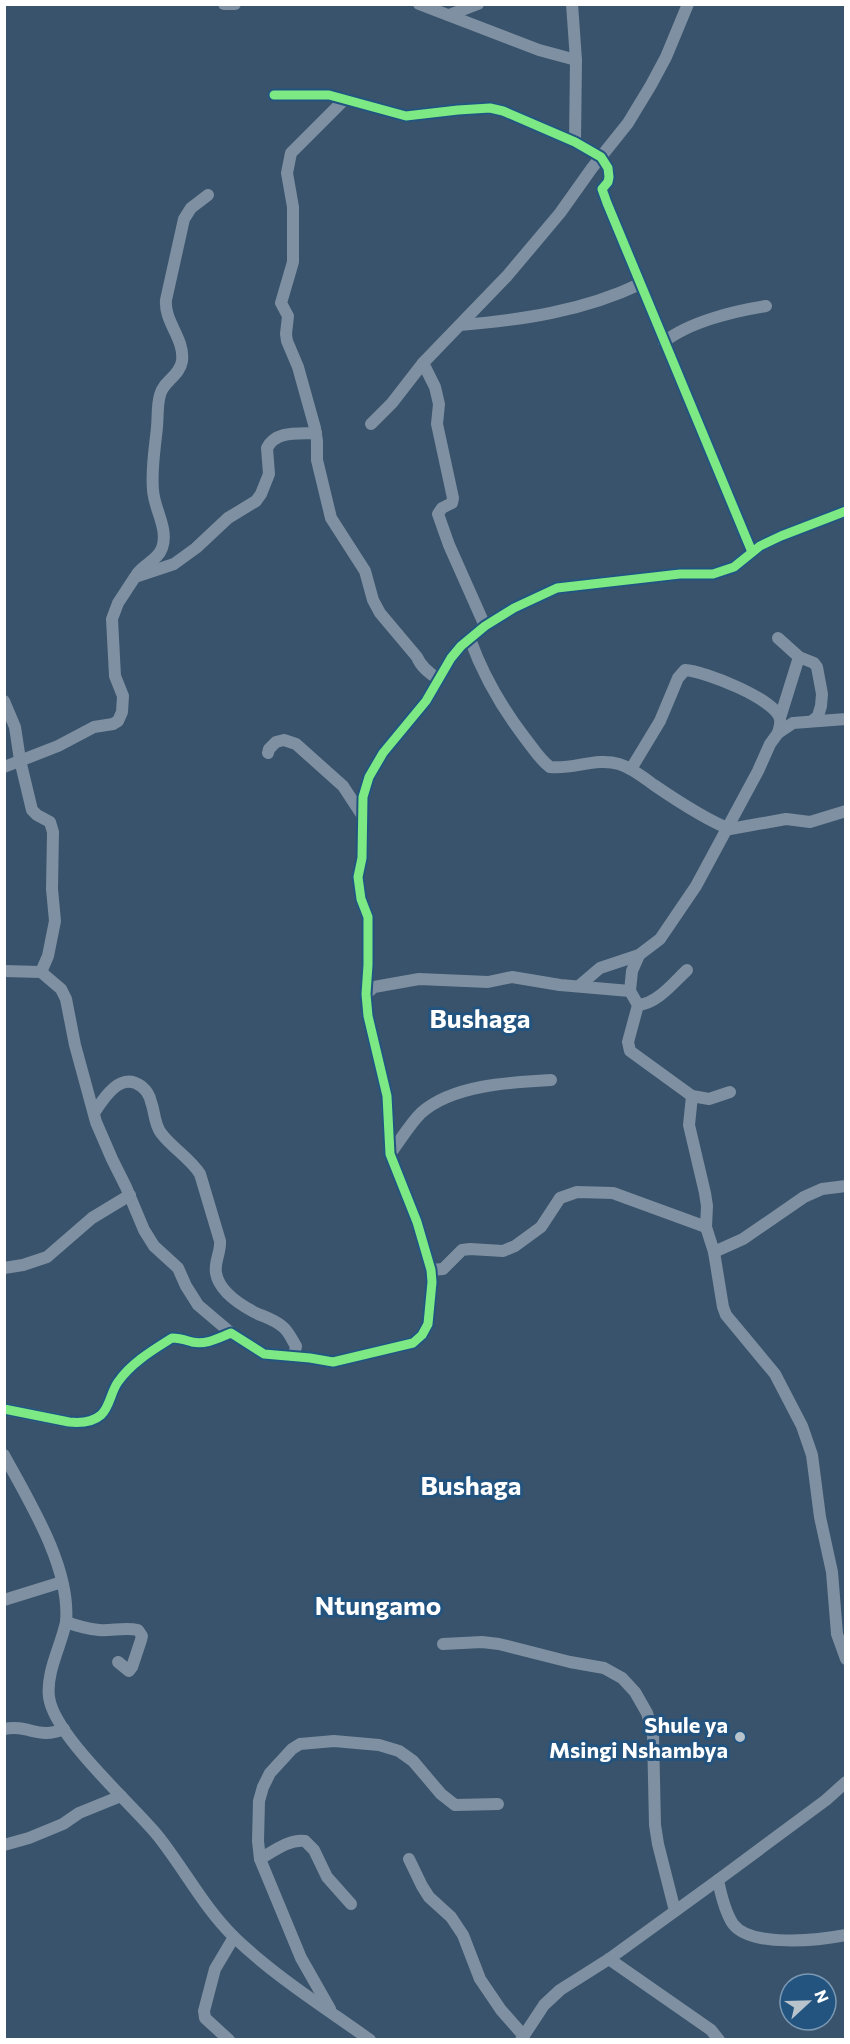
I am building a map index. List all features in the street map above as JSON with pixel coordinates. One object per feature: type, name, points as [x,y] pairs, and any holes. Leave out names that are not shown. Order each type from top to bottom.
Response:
[{"type":"street","points":[[224,4],[235,4]]},
{"type":"street","points":[[419,4],[539,50],[576,60]]},
{"type":"street","points":[[450,15],[478,4]]},
{"type":"street","points":[[572,4],[576,60],[575,142]]},
{"type":"street","points":[[371,424],[392,403],[423,363],[531,248],[628,123],[666,57],[688,4]]},
{"type":"street","points":[[274,95],[329,95],[406,117],[490,108],[503,111],[575,142],[602,157],[608,168],[609,177],[603,193],[752,552]]},
{"type":"street","points":[[345,99],[291,153],[288,162],[288,180],[293,207],[293,262],[281,303],[288,316],[287,341],[298,367],[316,433],[316,460],[332,518],[365,570],[373,600],[380,613],[417,657],[419,663],[428,673],[438,679]]},
{"type":"street","points":[[4,767],[58,746],[94,727],[112,724],[118,721],[122,712],[123,696],[115,676],[112,619],[118,603],[141,568],[161,552],[163,544],[164,535],[153,494],[152,464],[160,393],[166,382],[177,373],[183,360],[177,334],[165,309],[166,300],[184,219],[191,208],[208,195]]},
{"type":"street","points":[[460,325],[512,321],[563,311],[623,292],[640,284]]},
{"type":"street","points":[[664,342],[702,323],[745,309],[766,306]]},
{"type":"street","points":[[423,363],[435,387],[439,404],[437,424],[453,498],[452,503],[438,513],[449,545],[485,626]]},
{"type":"street","points":[[135,577],[174,564],[196,548],[228,518],[256,501],[269,474],[267,448],[274,438],[286,434],[316,433]]},
{"type":"street","points":[[4,971],[41,972],[60,989],[66,999],[75,1044],[94,1113],[112,1159],[149,1239],[174,1262],[198,1305],[231,1333],[264,1354],[333,1362],[413,1343],[422,1335],[428,1324],[431,1269],[417,1222],[390,1154],[387,1096],[368,1016],[366,994],[368,917],[360,893],[358,877],[362,858],[363,797],[369,777],[383,753],[426,701],[451,657],[485,626],[514,608],[557,588],[680,574],[713,574],[734,567],[752,552],[781,536],[846,511]]},
{"type":"street","points":[[778,638],[799,657],[814,663],[820,674],[821,706],[818,716],[812,721]]},
{"type":"street","points":[[470,639],[475,654],[499,701],[550,767],[608,762],[631,769],[676,799],[726,828],[734,830],[786,819],[810,822],[846,811]]},
{"type":"street","points":[[778,733],[780,718],[799,657]]},
{"type":"street","points":[[631,769],[660,721],[678,678],[685,670],[730,682],[773,709],[780,718]]},
{"type":"street","points":[[4,701],[15,727],[32,810],[50,822],[53,832],[52,889],[55,921],[48,956],[41,972]]},
{"type":"street","points":[[580,985],[600,968],[639,955],[660,939],[696,886],[758,771],[770,744],[778,733],[793,723],[846,719]]},
{"type":"street","points":[[268,753],[269,748],[276,742],[284,740],[296,744],[343,786],[362,815]]},
{"type":"street","points":[[639,955],[632,971],[630,991],[638,1005],[628,1042],[630,1051],[692,1096],[709,1099],[730,1092]]},
{"type":"street","points":[[638,1005],[651,1001],[669,988],[687,970]]},
{"type":"street","points":[[366,994],[374,987],[419,979],[488,982],[512,976],[560,984],[630,991]]},
{"type":"street","points":[[390,1154],[413,1122],[432,1105],[476,1089],[551,1080]]},
{"type":"street","points":[[94,1113],[106,1095],[116,1086],[133,1083],[145,1090],[151,1100],[155,1119],[162,1135],[196,1167],[200,1174],[220,1241],[215,1264],[221,1287],[244,1306],[272,1319],[284,1328],[296,1346],[294,1356]]},
{"type":"street","points":[[692,1096],[689,1125],[705,1193],[706,1227],[714,1252],[723,1307],[726,1315],[775,1374],[802,1426],[812,1455],[820,1517],[832,1572],[837,1634],[846,1659]]},
{"type":"street","points":[[714,1252],[743,1239],[804,1197],[822,1189],[846,1186]]},
{"type":"street","points":[[431,1269],[442,1269],[462,1250],[503,1251],[515,1246],[541,1227],[560,1198],[577,1192],[613,1193],[706,1227]]},
{"type":"street","points":[[4,1268],[23,1265],[47,1257],[92,1218],[130,1195]]},
{"type":"street","points":[[4,1409],[69,1422],[79,1423],[94,1419],[101,1415],[114,1387],[128,1369],[172,1338],[181,1338],[191,1342],[210,1342],[231,1333]]},
{"type":"street","points":[[4,1455],[51,1545],[62,1582],[67,1613],[66,1622],[50,1678],[49,1698],[56,1717],[87,1760],[157,1835],[204,1902],[234,1937],[260,1960],[370,2040]]},
{"type":"street","points":[[4,1600],[62,1582]]},
{"type":"street","points":[[66,1622],[99,1630],[130,1628],[138,1630],[142,1636],[132,1667],[129,1671],[118,1662]]},
{"type":"street","points":[[443,1644],[482,1641],[604,1668],[622,1678],[635,1692],[647,1713],[653,1734],[655,1825],[675,1911]]},
{"type":"street","points":[[4,1729],[19,1727],[40,1734],[64,1729]]},
{"type":"street","points":[[333,2013],[301,1958],[260,1859],[258,1818],[263,1787],[270,1773],[300,1744],[334,1741],[379,1745],[399,1751],[413,1761],[441,1794],[455,1805],[498,1804]]},
{"type":"street","points":[[409,1859],[429,1897],[451,1917],[463,1935],[480,1979],[522,2037],[544,2005],[560,1990],[609,1959],[718,1880],[826,1800],[846,1782]]},
{"type":"street","points":[[4,1845],[56,1827],[80,1813],[121,1796]]},
{"type":"street","points":[[260,1859],[284,1845],[294,1841],[305,1841],[314,1850],[327,1877],[351,1904]]},
{"type":"street","points":[[718,1880],[722,1898],[733,1923],[738,1929],[749,1934],[765,1938],[795,1940],[827,1939],[846,1935]]},
{"type":"street","points":[[229,2040],[206,2018],[204,2011],[215,1969],[234,1937]]},
{"type":"street","points":[[609,1959],[711,2030],[719,2040]]},
{"type":"cycle path","points":[[274,95],[329,95],[406,116],[490,108],[503,111],[575,142],[601,157],[608,168],[608,182],[602,189],[607,203],[752,552]]},
{"type":"cycle path","points":[[4,1409],[69,1422],[94,1419],[104,1412],[123,1375],[143,1357],[172,1338],[203,1343],[231,1333],[264,1354],[333,1362],[413,1343],[422,1335],[428,1324],[431,1270],[417,1222],[390,1154],[387,1096],[368,1016],[366,994],[368,917],[361,899],[358,877],[362,858],[363,797],[369,777],[383,753],[426,701],[451,658],[461,646],[485,626],[514,608],[557,588],[680,574],[713,574],[734,567],[760,546],[781,536],[846,511]]},
{"type":"place","name":"Shule ya Msingi Nshambya","points":[[740,1737]]},
{"type":"district","name":"Bushaga","points":[[480,1017]]},
{"type":"district","name":"Bushaga","points":[[471,1484]]},
{"type":"district","name":"Ntungamo","points":[[378,1604]]}]
